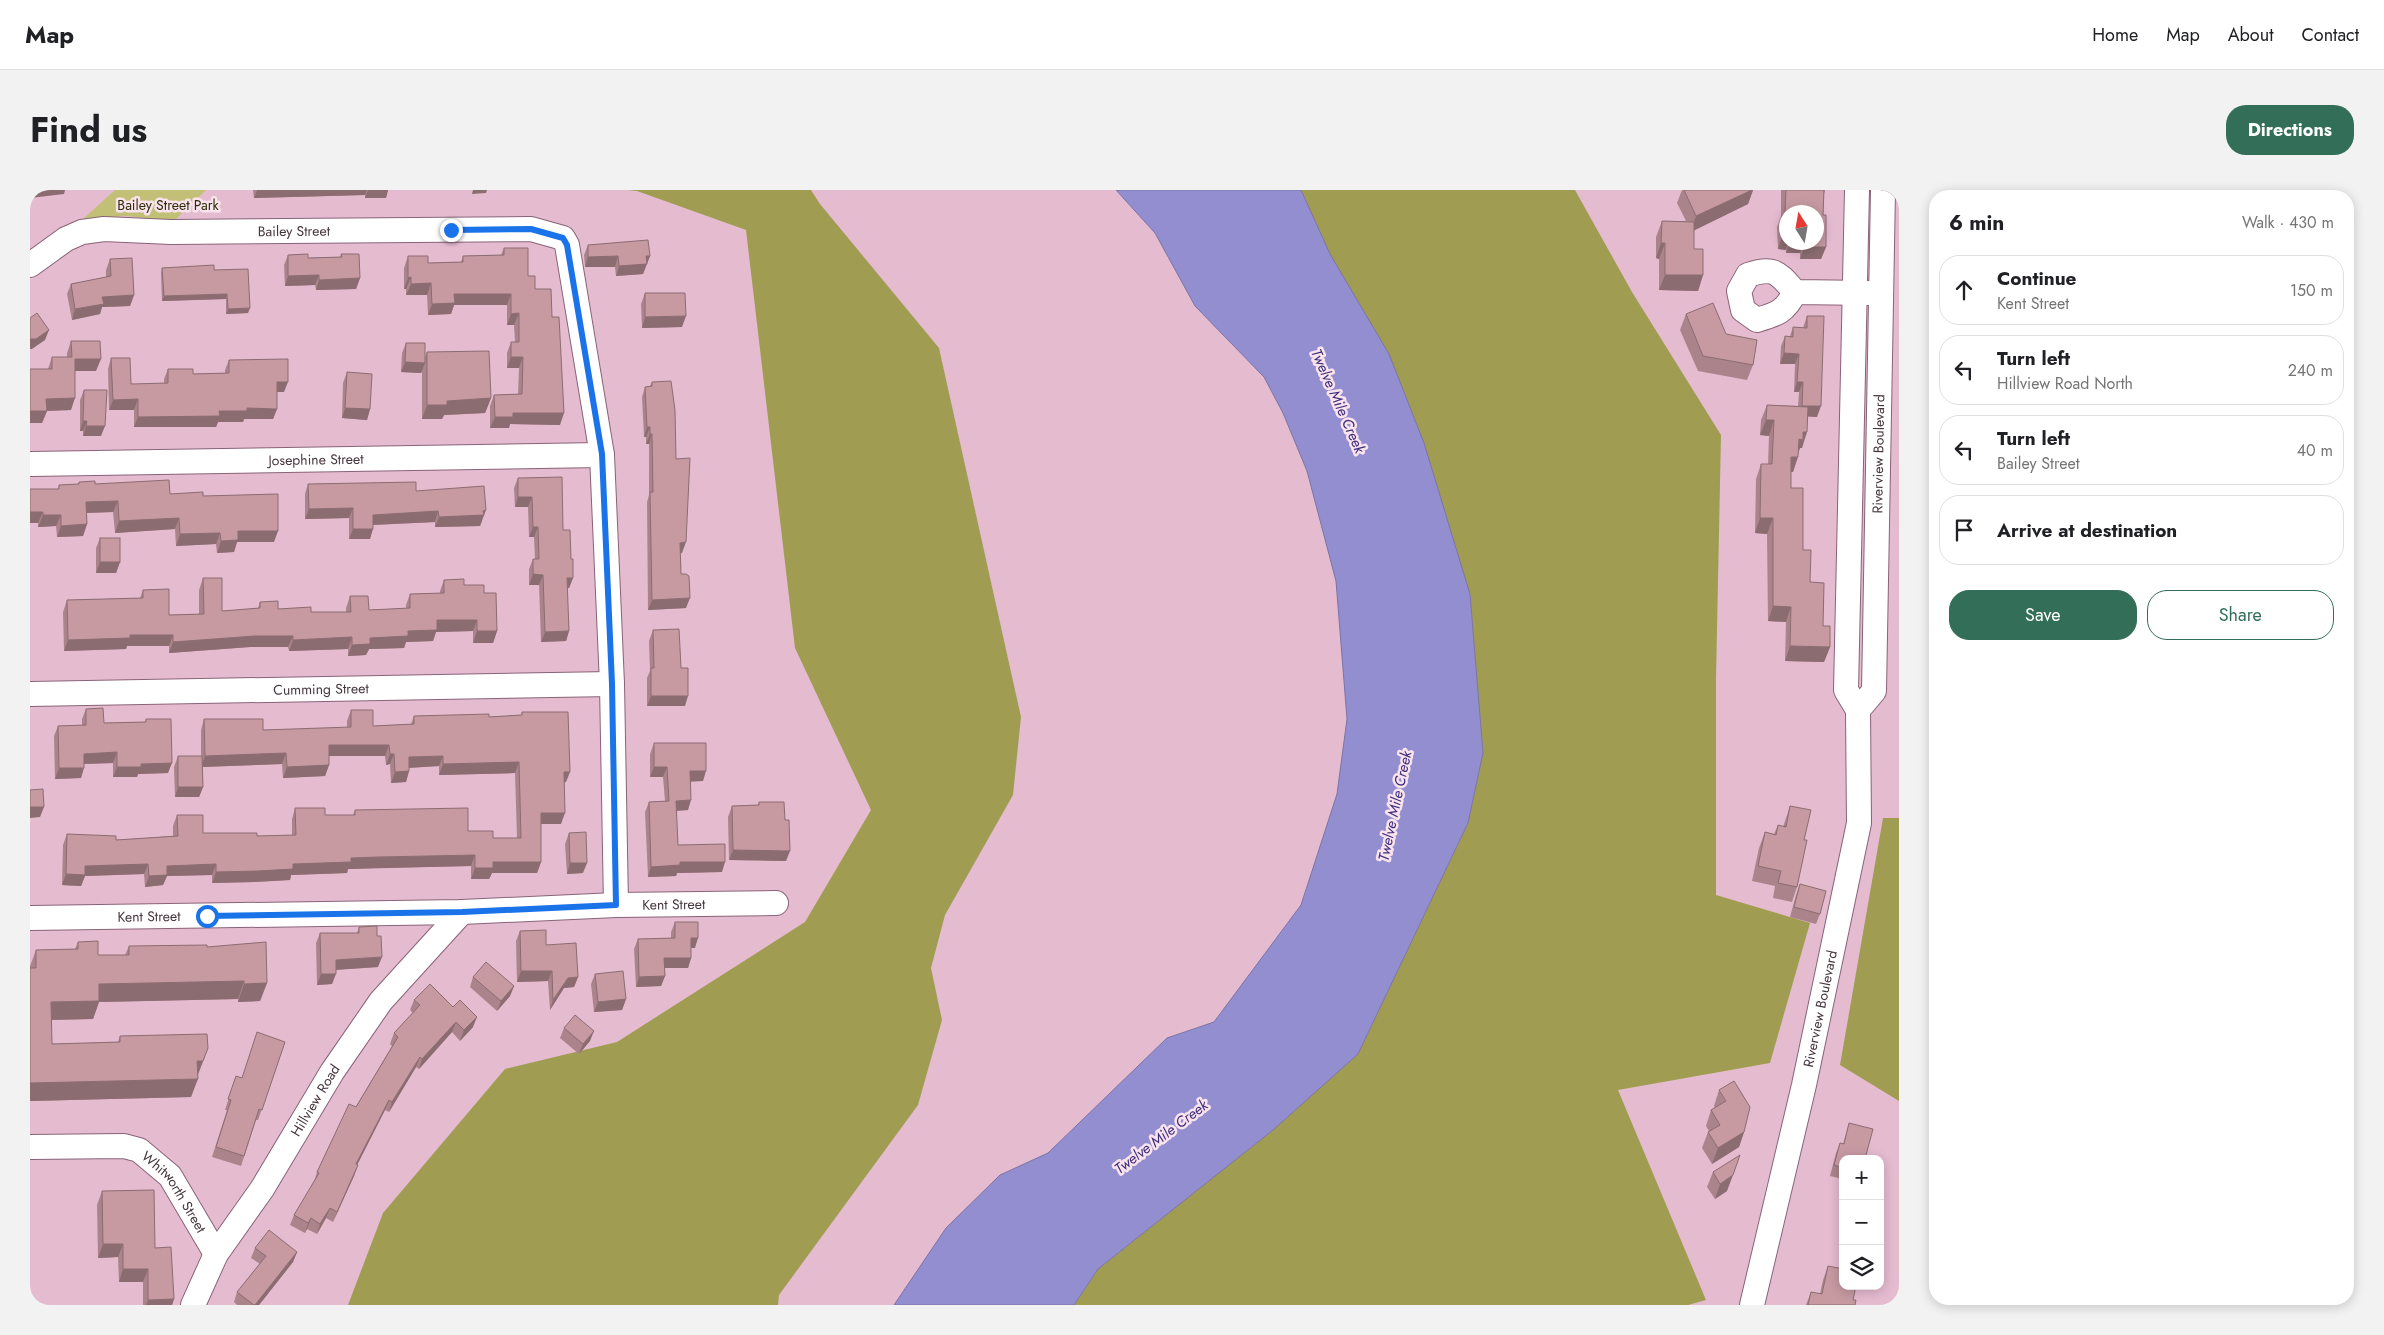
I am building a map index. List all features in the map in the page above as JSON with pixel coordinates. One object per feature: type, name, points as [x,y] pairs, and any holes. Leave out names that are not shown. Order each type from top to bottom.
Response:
[{"type":"street","name":"Riverview Boulevard","points":[[1752,1305],[1804,1085],[1860,823],[1858,710],[1846,690],[1857,190]]},
{"type":"street","name":"Riverview Boulevard","points":[[1858,710],[1874,691],[1883,190]]},
{"type":"street","name":"Bailey Street","points":[[30,265],[66,239],[82,232],[104,229],[171,232],[531,229],[563,238],[567,245],[602,454]]},
{"type":"street","points":[[1795,292],[1881,294]]},
{"type":"street","points":[[602,454],[612,684],[616,905]]},
{"type":"street","name":"Josephine Street","points":[[30,464],[602,454]]},
{"type":"street","points":[[1848,544],[1877,544]]},
{"type":"street","name":"Cumming Street","points":[[30,694],[612,684]]},
{"type":"street","name":"Kent Street","points":[[30,918],[462,912],[616,905],[776,903]]},
{"type":"street","name":"Hillview Road","points":[[193,1305],[216,1254],[262,1189],[332,1072],[381,1001],[462,912]]},
{"type":"street","name":"Whitworth Street","points":[[30,1147],[124,1146],[139,1150],[170,1176],[216,1254]]},
{"type":"green space","name":"Bailey Street Park","points":[[115,190],[206,190],[174,221],[126,216],[83,219]]},
{"type":"shaded area","points":[[627,190],[811,190],[820,204],[939,348],[1021,717],[1013,795],[945,915],[931,968],[942,1020],[918,1105],[779,1295],[778,1305],[348,1305],[383,1213],[505,1069],[617,1042],[805,922],[871,810],[795,648],[746,230],[637,191]]},
{"type":"shaded area","points":[[1301,190],[1575,190],[1632,292],[1721,435],[1716,679],[1716,895],[1810,923],[1770,1063],[1618,1090],[1706,1300],[1688,1305],[1074,1305],[1098,1269],[1273,1130],[1358,1054],[1468,823],[1483,753],[1470,594]]},
{"type":"shaded area","points":[[1883,818],[1899,818],[1899,1101],[1840,1065]]},
{"type":"water","name":"Twelve Mile Creek","points":[[1116,190],[1301,190],[1330,254],[1389,354],[1424,443],[1470,594],[1483,753],[1468,823],[1358,1054],[1273,1130],[1098,1269],[1074,1305],[894,1305],[946,1228],[1000,1175],[1048,1153],[1167,1038],[1214,1022],[1301,905],[1337,794],[1347,719],[1336,581],[1307,471],[1283,413],[1264,377],[1195,306],[1155,233]]},
{"type":"building","points":[[1684,190],[1752,190],[1696,216]]},
{"type":"building","points":[[1786,190],[1824,190],[1823,205],[1785,205]]},
{"type":"building","points":[[1824,215],[1826,215],[1826,247],[1824,247]]},
{"type":"building","points":[[1662,221],[1694,222],[1694,249],[1703,249],[1703,275],[1665,275],[1665,243],[1661,243]]},
{"type":"building","points":[[648,240],[650,256],[646,256],[647,264],[619,266],[618,256],[588,257],[588,245]]},
{"type":"building","points":[[504,248],[528,248],[528,276],[535,276],[535,289],[551,289],[552,317],[559,317],[564,413],[513,413],[513,417],[495,417],[494,395],[522,394],[523,357],[511,357],[511,342],[519,342],[519,313],[511,314],[511,294],[454,294],[455,303],[432,304],[431,283],[411,284],[411,277],[408,278],[408,256],[428,256],[428,263],[463,262],[463,256],[504,255]]},
{"type":"building","points":[[308,254],[308,258],[342,257],[341,254],[359,254],[360,278],[319,280],[319,275],[288,276],[288,255]]},
{"type":"building","points":[[132,258],[134,295],[102,297],[104,304],[75,309],[71,284],[111,276],[110,259]]},
{"type":"building","points":[[214,265],[214,270],[248,269],[250,308],[228,309],[227,294],[164,296],[162,268]]},
{"type":"building","points":[[645,293],[685,293],[686,316],[645,317]]},
{"type":"building","points":[[1713,303],[1726,334],[1757,340],[1753,365],[1703,356],[1686,314]]},
{"type":"building","points":[[37,313],[49,330],[36,339],[30,339],[30,318]]},
{"type":"building","points":[[1807,316],[1824,316],[1821,406],[1802,406],[1803,382],[1797,382],[1799,354],[1784,353],[1785,336],[1793,337],[1793,327],[1807,328]]},
{"type":"building","points":[[71,341],[100,341],[101,359],[75,359],[75,398],[46,399],[47,411],[30,411],[30,369],[52,369],[52,357],[72,357]]},
{"type":"building","points":[[406,343],[425,343],[425,363],[405,362]]},
{"type":"building","points":[[489,351],[491,398],[447,401],[447,405],[427,405],[427,352]]},
{"type":"building","points":[[111,358],[130,358],[131,384],[168,383],[168,369],[193,369],[193,374],[229,373],[229,360],[288,359],[288,382],[277,382],[277,409],[247,408],[247,411],[219,411],[220,416],[138,417],[138,399],[113,400]]},
{"type":"building","points":[[347,372],[372,374],[370,409],[345,408]]},
{"type":"building","points":[[671,381],[675,410],[676,459],[690,458],[686,542],[680,543],[681,574],[689,576],[690,598],[652,600],[650,492],[653,492],[652,434],[650,434],[650,427],[647,427],[645,387],[652,386],[652,382]]},
{"type":"building","points":[[84,390],[107,390],[105,426],[86,426],[87,421],[83,421]]},
{"type":"building","points":[[1767,405],[1808,407],[1807,432],[1803,432],[1803,440],[1799,439],[1798,457],[1791,457],[1791,488],[1803,488],[1803,550],[1811,550],[1810,582],[1824,583],[1823,626],[1830,626],[1830,647],[1790,646],[1791,607],[1773,606],[1773,518],[1760,518],[1761,464],[1772,464],[1774,420],[1766,420]]},
{"type":"building","points":[[562,477],[563,530],[570,530],[571,559],[573,559],[573,578],[567,578],[569,631],[545,632],[543,575],[533,574],[533,559],[539,559],[538,527],[533,527],[532,497],[518,497],[518,478]]},
{"type":"building","points":[[169,480],[170,494],[203,492],[203,496],[278,494],[278,531],[238,531],[238,540],[221,541],[220,533],[180,534],[179,518],[119,521],[118,501],[86,502],[87,524],[61,526],[61,515],[43,515],[43,512],[30,512],[30,489],[59,489],[59,485],[79,484],[79,482],[95,481],[95,484]]},
{"type":"building","points":[[416,482],[416,491],[484,486],[486,510],[483,511],[484,515],[439,517],[438,511],[373,515],[373,529],[353,529],[353,508],[309,509],[308,484]]},
{"type":"building","points":[[100,538],[120,538],[120,562],[100,562]]},
{"type":"building","points":[[203,578],[222,578],[222,611],[260,608],[260,602],[278,601],[278,609],[311,607],[311,612],[351,612],[350,596],[368,596],[369,610],[410,608],[410,594],[444,593],[444,580],[464,579],[464,585],[484,585],[484,593],[496,593],[497,631],[477,631],[477,620],[437,620],[437,630],[408,631],[408,636],[370,638],[370,644],[352,645],[352,637],[293,640],[293,636],[255,636],[173,642],[173,635],[130,635],[130,638],[68,640],[67,600],[143,598],[143,590],[169,589],[169,615],[204,614]]},
{"type":"building","points":[[679,629],[681,668],[688,668],[688,696],[651,696],[651,668],[654,668],[653,630]]},
{"type":"building","points":[[103,708],[104,723],[146,722],[146,719],[171,719],[172,763],[141,764],[141,767],[117,767],[117,752],[84,754],[84,768],[59,768],[58,726],[86,725],[86,709]]},
{"type":"building","points":[[351,710],[373,710],[373,726],[414,724],[414,716],[489,714],[489,717],[522,715],[522,712],[568,712],[570,772],[564,772],[565,813],[541,813],[541,862],[493,862],[493,868],[475,868],[475,855],[379,857],[351,858],[351,862],[293,864],[293,869],[258,871],[216,872],[216,864],[167,866],[167,875],[149,876],[148,864],[85,866],[85,875],[66,874],[67,834],[116,836],[116,840],[178,836],[177,815],[203,815],[203,833],[257,833],[257,836],[296,835],[295,808],[325,808],[325,815],[355,815],[355,810],[468,808],[468,831],[493,831],[493,838],[521,838],[519,762],[443,764],[443,756],[409,757],[409,771],[395,772],[394,754],[390,754],[389,745],[329,745],[329,765],[287,767],[286,753],[205,756],[204,719],[263,719],[263,730],[351,727]]},
{"type":"building","points":[[654,743],[706,743],[706,771],[690,771],[691,800],[676,801],[678,845],[725,844],[725,862],[680,862],[680,865],[651,867],[649,802],[669,801],[667,767],[654,767]]},
{"type":"building","points":[[178,756],[202,756],[203,787],[178,787]]},
{"type":"building","points":[[43,789],[44,807],[30,807],[30,790]]},
{"type":"building","points":[[759,802],[784,802],[785,820],[789,820],[790,851],[733,850],[732,806],[759,805]]},
{"type":"building","points":[[1790,806],[1811,810],[1804,840],[1807,840],[1797,887],[1778,883],[1781,871],[1758,866],[1765,832],[1776,835],[1778,825],[1786,827]]},
{"type":"building","points":[[586,832],[587,863],[570,863],[569,833]]},
{"type":"building","points":[[1800,884],[1826,891],[1820,914],[1794,907]]},
{"type":"building","points":[[675,922],[698,922],[698,938],[691,938],[691,958],[664,958],[665,976],[639,977],[638,939],[675,938]]},
{"type":"building","points":[[377,926],[377,936],[381,936],[382,957],[336,960],[336,974],[321,974],[320,933],[359,933],[359,927]]},
{"type":"building","points":[[546,930],[546,945],[576,943],[578,977],[568,978],[553,1000],[552,971],[521,971],[520,931]]},
{"type":"building","points":[[98,941],[98,955],[129,955],[129,946],[207,945],[207,947],[266,942],[267,983],[244,984],[244,981],[99,984],[99,1001],[51,1002],[52,1044],[120,1042],[120,1036],[207,1034],[208,1048],[203,1061],[197,1061],[198,1079],[30,1083],[30,968],[36,968],[36,950],[78,949],[78,942]]},
{"type":"building","points":[[486,962],[514,986],[501,1001],[473,977]]},
{"type":"building","points":[[623,971],[626,999],[598,1002],[595,974]]},
{"type":"building","points":[[430,984],[453,1007],[460,1000],[477,1017],[464,1030],[456,1022],[422,1059],[420,1057],[392,1102],[389,1100],[356,1164],[358,1165],[337,1212],[330,1208],[320,1224],[311,1218],[308,1223],[294,1215],[319,1173],[317,1172],[349,1104],[356,1107],[398,1037],[394,1033],[420,1005],[414,1000]]},
{"type":"building","points":[[575,1015],[594,1031],[583,1044],[564,1028]]},
{"type":"building","points":[[257,1032],[285,1042],[262,1110],[259,1109],[244,1156],[216,1147],[231,1100],[228,1099],[236,1076],[242,1078]]},
{"type":"building","points":[[1734,1081],[1750,1107],[1744,1132],[1718,1148],[1708,1132],[1720,1125],[1711,1110],[1726,1101],[1719,1090]]},
{"type":"building","points":[[1849,1123],[1873,1129],[1866,1155],[1839,1155],[1839,1167],[1834,1165],[1840,1143],[1844,1144]]},
{"type":"building","points":[[1740,1155],[1733,1175],[1720,1184],[1713,1172]]},
{"type":"building","points":[[154,1190],[155,1248],[171,1247],[174,1299],[148,1300],[148,1269],[123,1269],[123,1244],[103,1244],[102,1191]]},
{"type":"building","points":[[269,1230],[297,1252],[254,1305],[237,1292],[266,1256],[255,1248]]},
{"type":"building","points":[[1828,1266],[1839,1268],[1839,1290],[1855,1290],[1853,1300],[1856,1300],[1855,1305],[1808,1305],[1811,1292],[1822,1294]]},
{"type":"route","points":[[207,916],[462,912],[616,905],[612,684],[602,454],[567,245],[563,238],[531,229],[451,230]]}]
